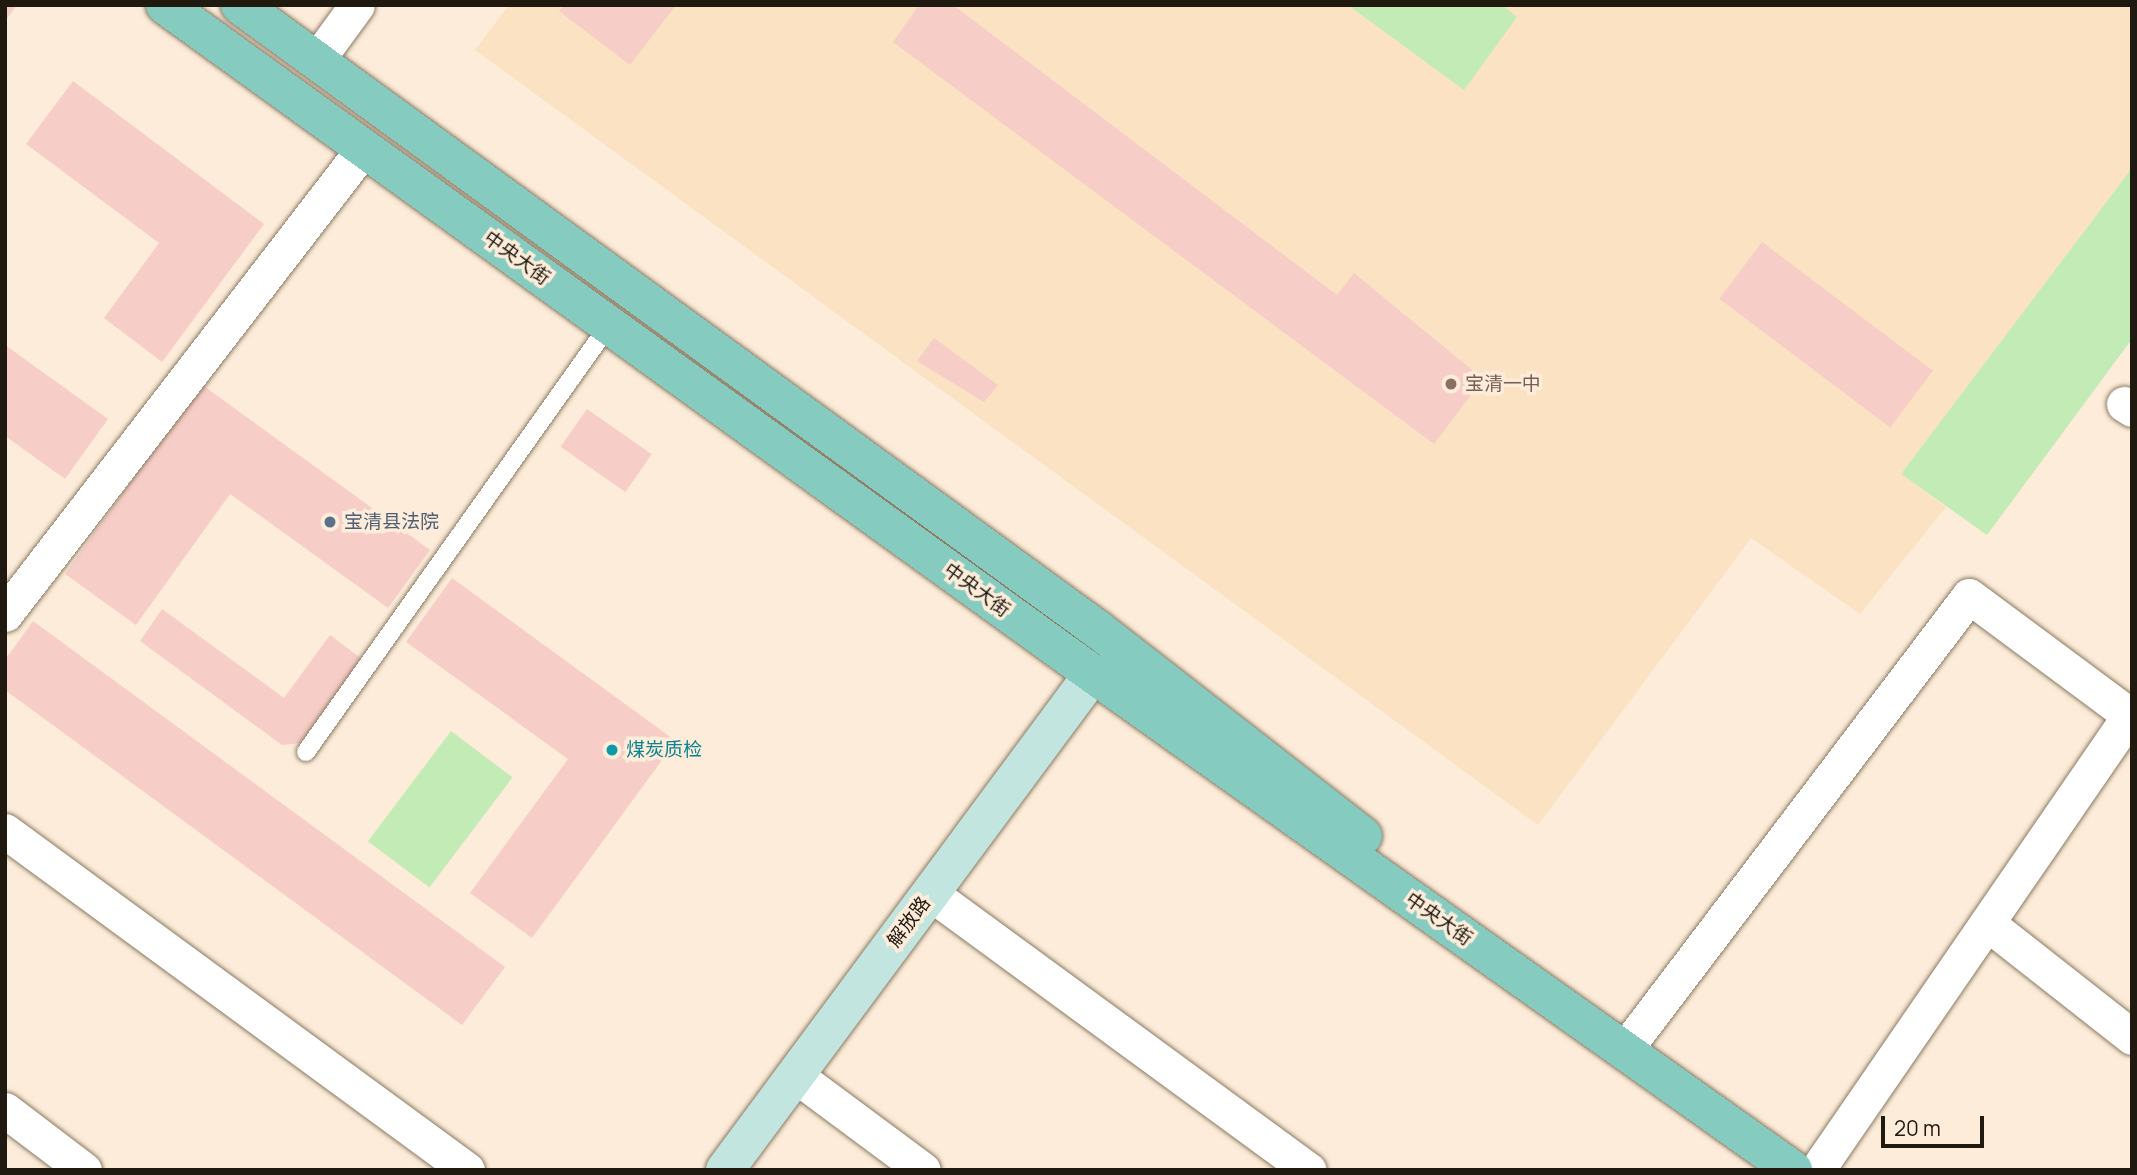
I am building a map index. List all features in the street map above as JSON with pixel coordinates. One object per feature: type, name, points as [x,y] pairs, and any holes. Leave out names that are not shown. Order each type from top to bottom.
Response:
[{"type":"main road","name":"中央大街","points":[[165,5],[1093,674],[1793,1170]]},
{"type":"main road","name":"中央大街","points":[[240,5],[1097,629],[1802,1170]]},
{"type":"street","points":[[316,61],[357,5]]},
{"type":"street","points":[[5,614],[364,148]]},
{"type":"street","points":[[1632,1040],[1969,596],[2131,715],[1817,1170]]},
{"type":"street","name":"解放路","points":[[724,1170],[1093,674]]},
{"type":"street","points":[[5,831],[467,1170]]},
{"type":"street","points":[[930,893],[1309,1170]]},
{"type":"street","points":[[1987,923],[2132,1037]]},
{"type":"street","points":[[795,1074],[923,1170]]},
{"type":"street","points":[[5,1110],[84,1170]]},
{"type":"lane","points":[[306,752],[609,325]]},
{"type":"shaded area","name":"宝清一中","points":[[509,5],[2132,5],[2132,168],[1901,474],[1946,507],[1860,614],[1751,538],[1538,825],[475,50]]},
{"type":"green space","points":[[1348,5],[1502,5],[1517,17],[1464,90]]},
{"type":"green space","points":[[2132,168],[2132,339],[1987,535],[1901,474]]},
{"type":"green space","points":[[451,731],[512,777],[429,888],[368,841]]},
{"type":"building","points":[[5,5],[17,5],[5,21]]},
{"type":"building","points":[[564,5],[676,5],[630,65],[559,11]]},
{"type":"building","points":[[919,5],[953,5],[1337,295],[1354,273],[1483,379],[1434,444],[893,42]]},
{"type":"building","points":[[73,81],[264,224],[162,362],[104,318],[159,243],[26,144]]},
{"type":"building","points":[[1762,242],[1933,371],[1890,427],[1719,299]]},
{"type":"building","points":[[934,338],[998,385],[984,402],[917,361]]},
{"type":"building","points":[[5,345],[108,419],[65,479],[5,436]]},
{"type":"building","name":"宝清县法院","points":[[201,384],[430,550],[388,608],[230,494],[136,625],[65,574]]},
{"type":"building","points":[[587,409],[652,454],[625,492],[561,447]]},
{"type":"building","name":"煤炭质检","points":[[452,578],[676,741],[532,938],[470,893],[568,759],[406,642]]},
{"type":"building","points":[[162,609],[284,698],[330,635],[362,659],[301,743],[282,745],[140,641]]},
{"type":"building","points":[[33,621],[505,967],[462,1025],[5,690],[5,660]]},
{"type":"place","name":"宝清一中","points":[[1451,384]]},
{"type":"place","name":"宝清县法院","points":[[330,522]]},
{"type":"place","name":"煤炭质检","points":[[612,750]]}]
